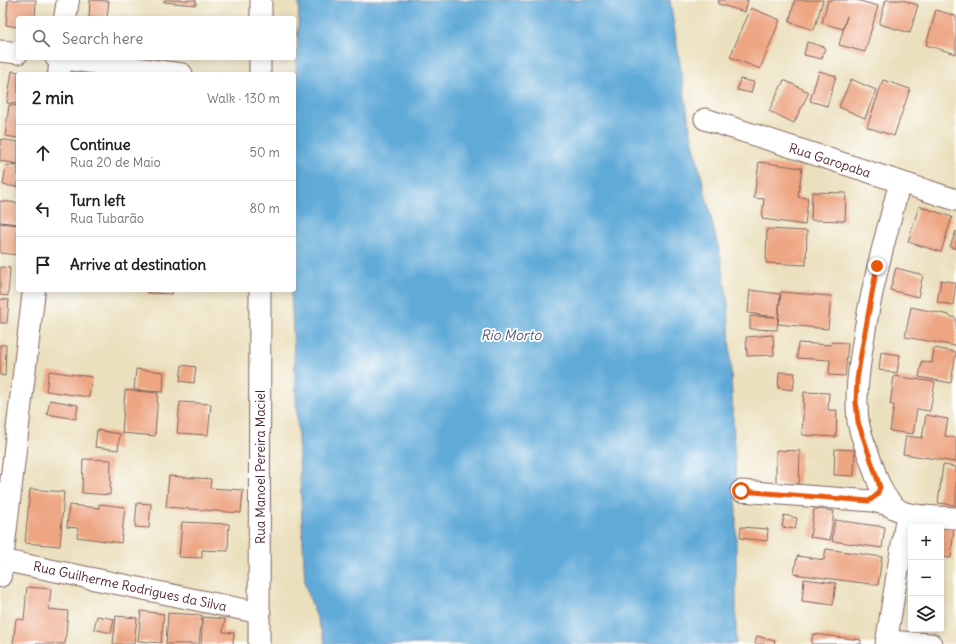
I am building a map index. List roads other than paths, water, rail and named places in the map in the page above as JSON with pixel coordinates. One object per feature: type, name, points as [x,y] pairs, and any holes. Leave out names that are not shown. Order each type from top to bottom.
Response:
[{"type":"main road","points":[[66,16],[68,0]]},
{"type":"main road","points":[[59,72],[61,60]]},
{"type":"main road","points":[[1,565],[34,292]]},
{"type":"street","points":[[260,16],[261,0]]},
{"type":"street","points":[[0,51],[16,53]]},
{"type":"street","points":[[76,60],[167,72]]},
{"type":"street","points":[[260,60],[260,72]]},
{"type":"street","name":"Rua Garopaba","points":[[705,119],[956,200]]},
{"type":"street","points":[[900,182],[877,266],[864,330],[857,380],[856,402],[858,422],[875,494],[885,504],[902,512],[956,518]]},
{"type":"street","name":"Rua Manoel Pereira Maciel","points":[[259,644],[260,292]]},
{"type":"street","points":[[741,491],[875,494]]},
{"type":"street","points":[[902,512],[887,642],[931,644]]},
{"type":"street","name":"Rua Guilherme Rodrigues da Silva","points":[[1,565],[260,613]]},
{"type":"water","name":"Rio Morto","points":[[298,0],[670,0],[690,129],[721,259],[728,303],[736,486],[736,644],[324,644],[325,641],[305,585],[291,292],[296,292],[296,74]]}]
